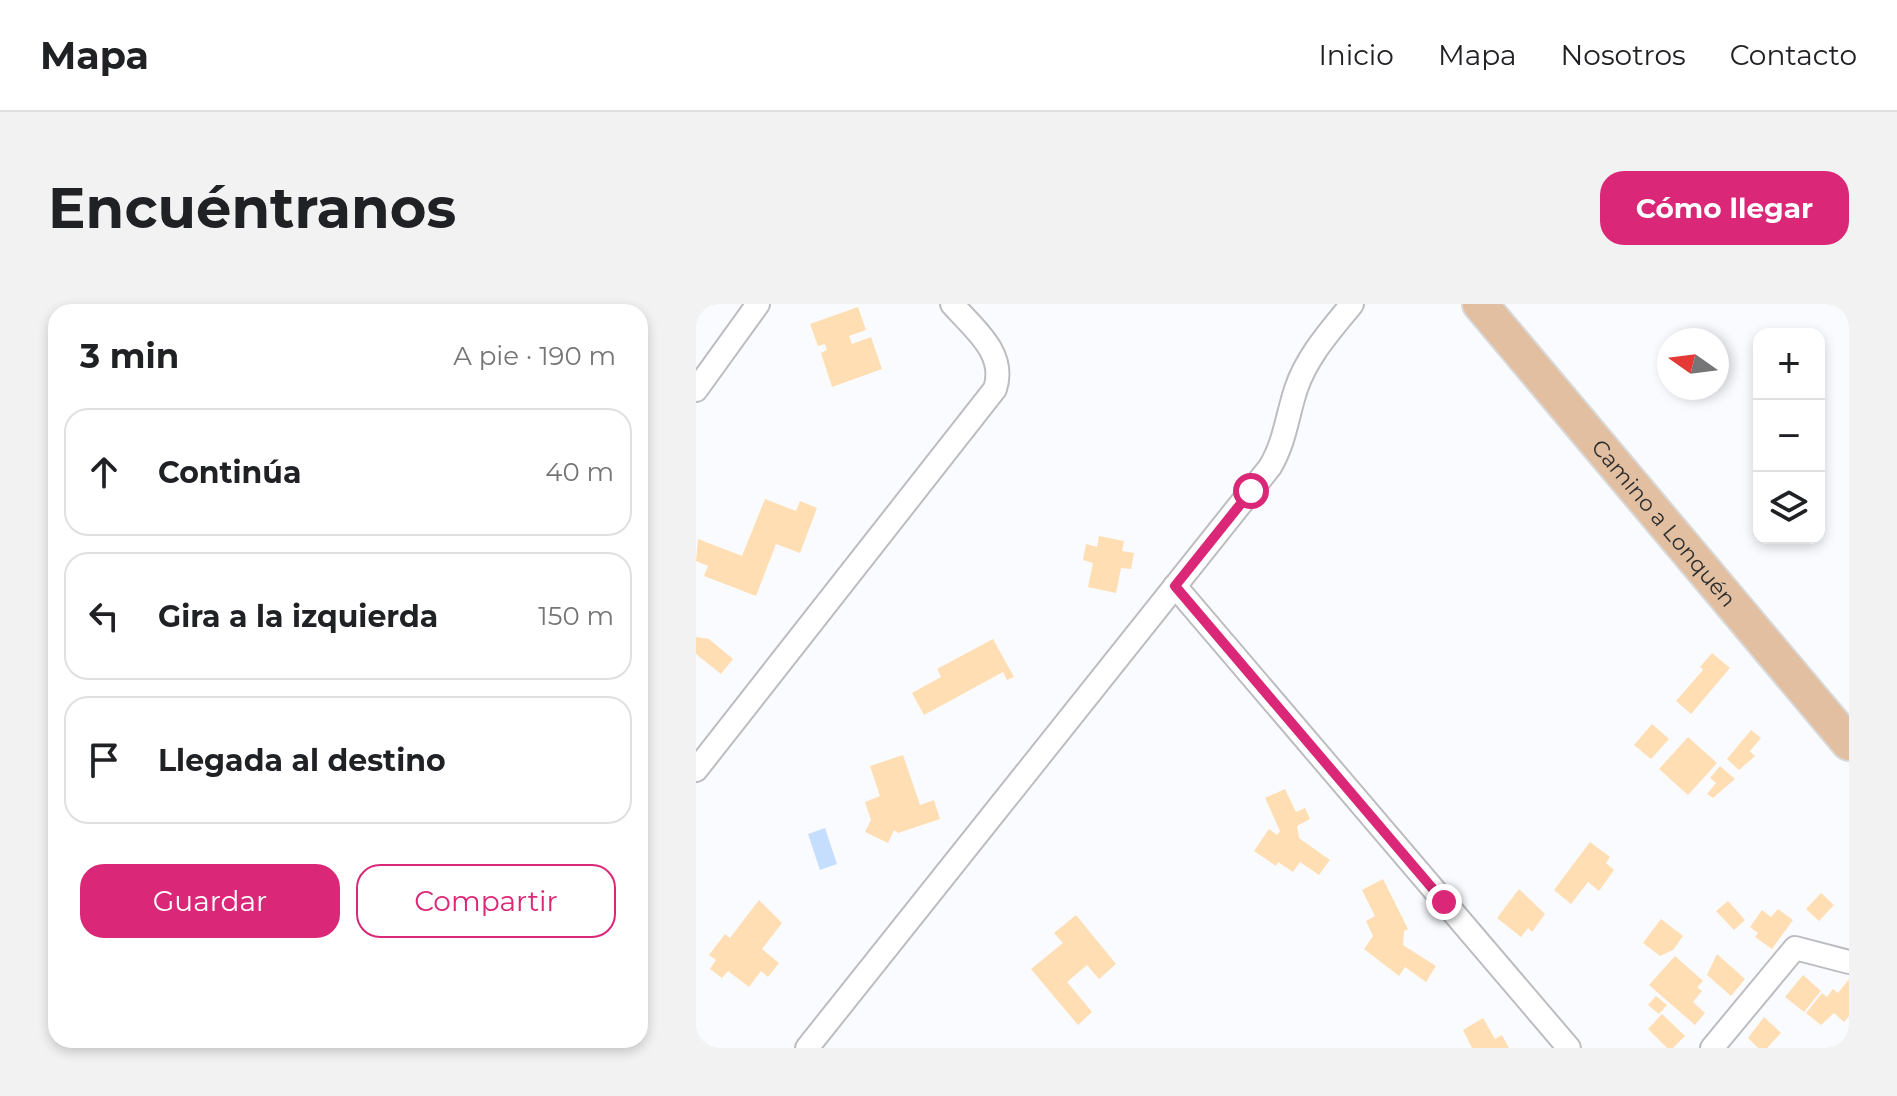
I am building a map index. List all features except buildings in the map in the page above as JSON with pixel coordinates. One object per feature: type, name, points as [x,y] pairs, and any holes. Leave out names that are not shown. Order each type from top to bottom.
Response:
[{"type":"main road","name":"Camino a Lonquén","points":[[1480,304],[1849,743]]},
{"type":"street","points":[[696,390],[758,304]]},
{"type":"street","points":[[696,770],[995,389],[998,367],[993,352],[952,304]]},
{"type":"street","points":[[807,1048],[1270,467],[1282,445],[1296,390],[1306,366],[1352,304]]},
{"type":"street","points":[[1175,586],[1569,1048]]},
{"type":"street","points":[[1712,1048],[1795,948],[1849,962]]},
{"type":"water","points":[[825,828],[837,864],[820,870],[808,834]]},
{"type":"route","points":[[1251,491],[1175,586],[1444,902]]}]
